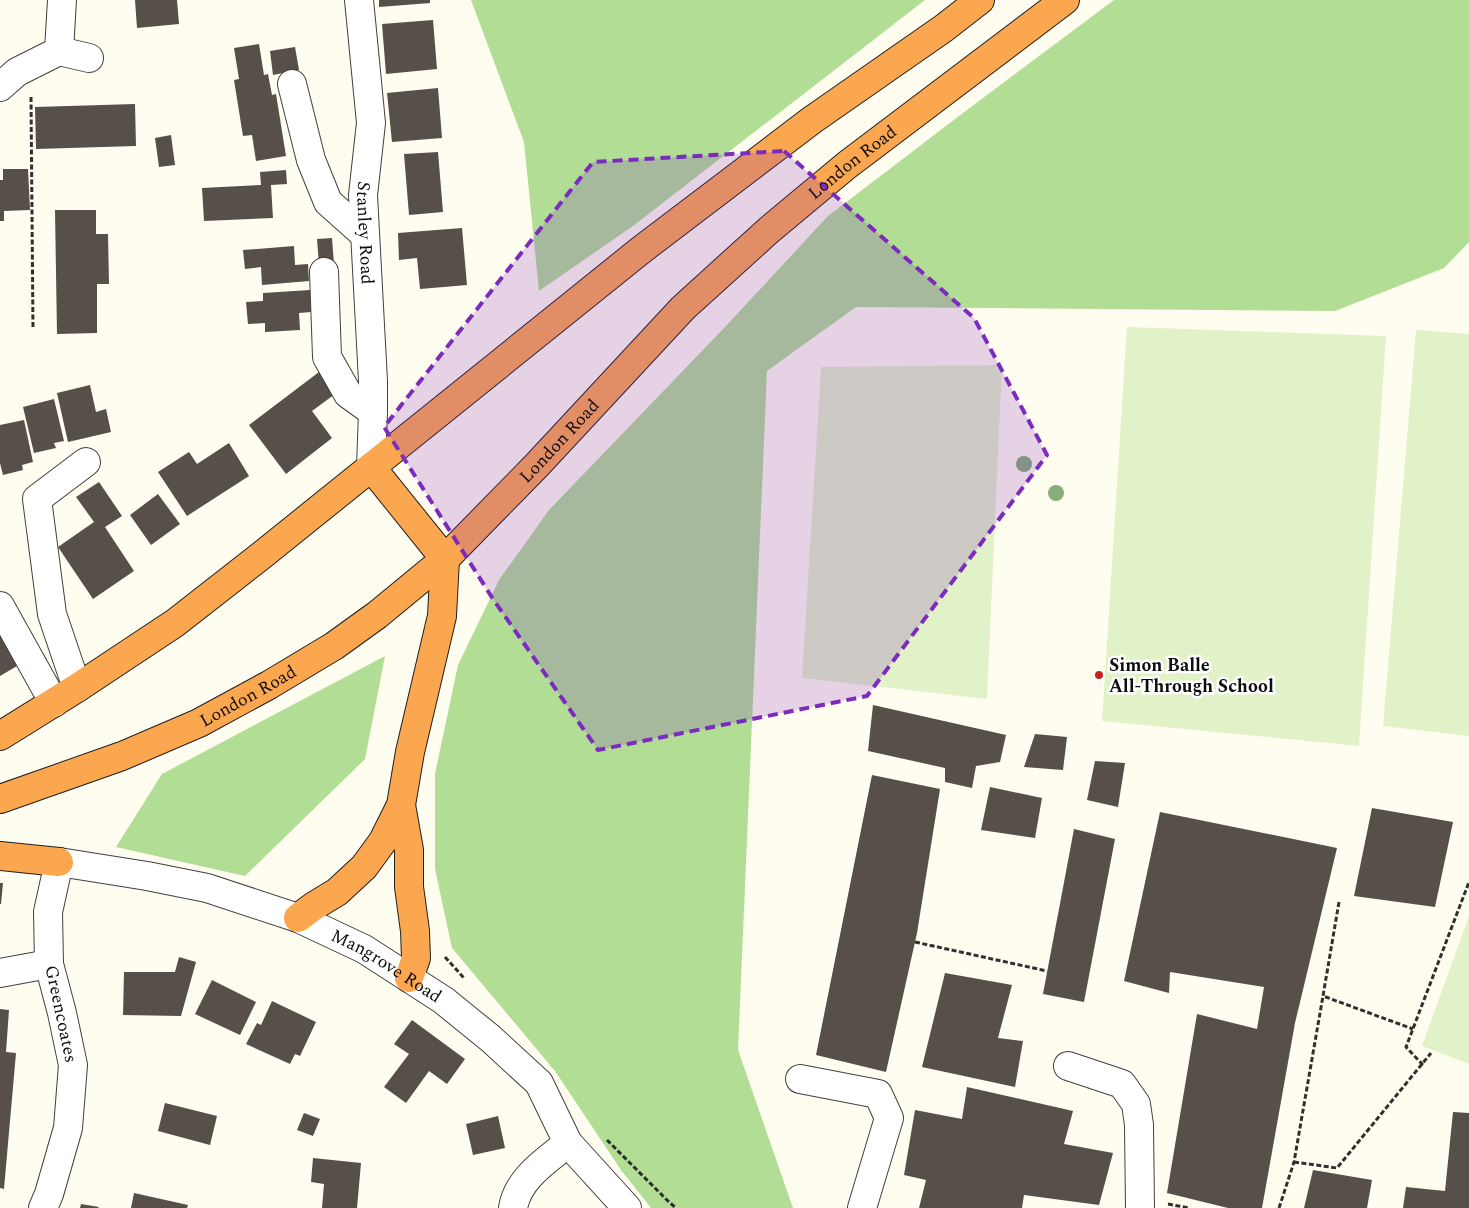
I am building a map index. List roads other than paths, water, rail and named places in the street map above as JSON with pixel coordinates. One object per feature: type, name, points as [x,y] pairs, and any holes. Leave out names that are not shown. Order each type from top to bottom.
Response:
[{"type":"highway","name":"London Road","points":[[0,799],[122,756],[199,723],[269,685],[334,646],[377,615],[445,559],[543,458],[683,308],[768,230],[847,165],[1065,0]]},
{"type":"highway","points":[[0,736],[77,688],[174,623],[262,555],[640,250],[812,120],[944,28],[970,4]]},
{"type":"highway","points":[[298,918],[337,892],[364,867],[382,841],[401,806],[410,752],[442,616],[445,559],[370,467]]},
{"type":"highway","points":[[401,806],[409,850],[409,887],[415,931],[416,958],[409,978]]},
{"type":"highway","points":[[0,856],[59,862]]},
{"type":"street","points":[[59,51],[62,0]]},
{"type":"street","name":"Stanley Road","points":[[359,0],[371,123],[363,195],[373,412],[370,467]]},
{"type":"street","points":[[0,87],[17,72],[59,51],[89,58]]},
{"type":"street","points":[[292,84],[311,160],[328,202],[365,235]]},
{"type":"street","points":[[324,272],[327,357],[348,394],[373,412]]},
{"type":"street","points":[[77,688],[52,614],[37,499],[86,462]]},
{"type":"street","points":[[0,606],[54,702]]},
{"type":"street","name":"Mangrove Road","points":[[59,862],[207,888],[298,918],[364,950],[443,1000],[490,1038],[539,1083],[568,1143],[627,1208]]},
{"type":"street","name":"Greencoates","points":[[46,1201],[68,1128],[73,1065],[49,964],[48,912],[59,862]]},
{"type":"street","points":[[0,973],[49,964]]},
{"type":"street","points":[[1068,1066],[1122,1084],[1136,1104],[1139,1125],[1140,1208]]},
{"type":"street","points":[[800,1080],[878,1094],[889,1118],[862,1208]]},
{"type":"street","points":[[513,1208],[516,1195],[524,1182],[537,1168],[568,1143]]},
{"type":"place","name":"Simon Balle All-Through School","points":[[1099,675]]}]
